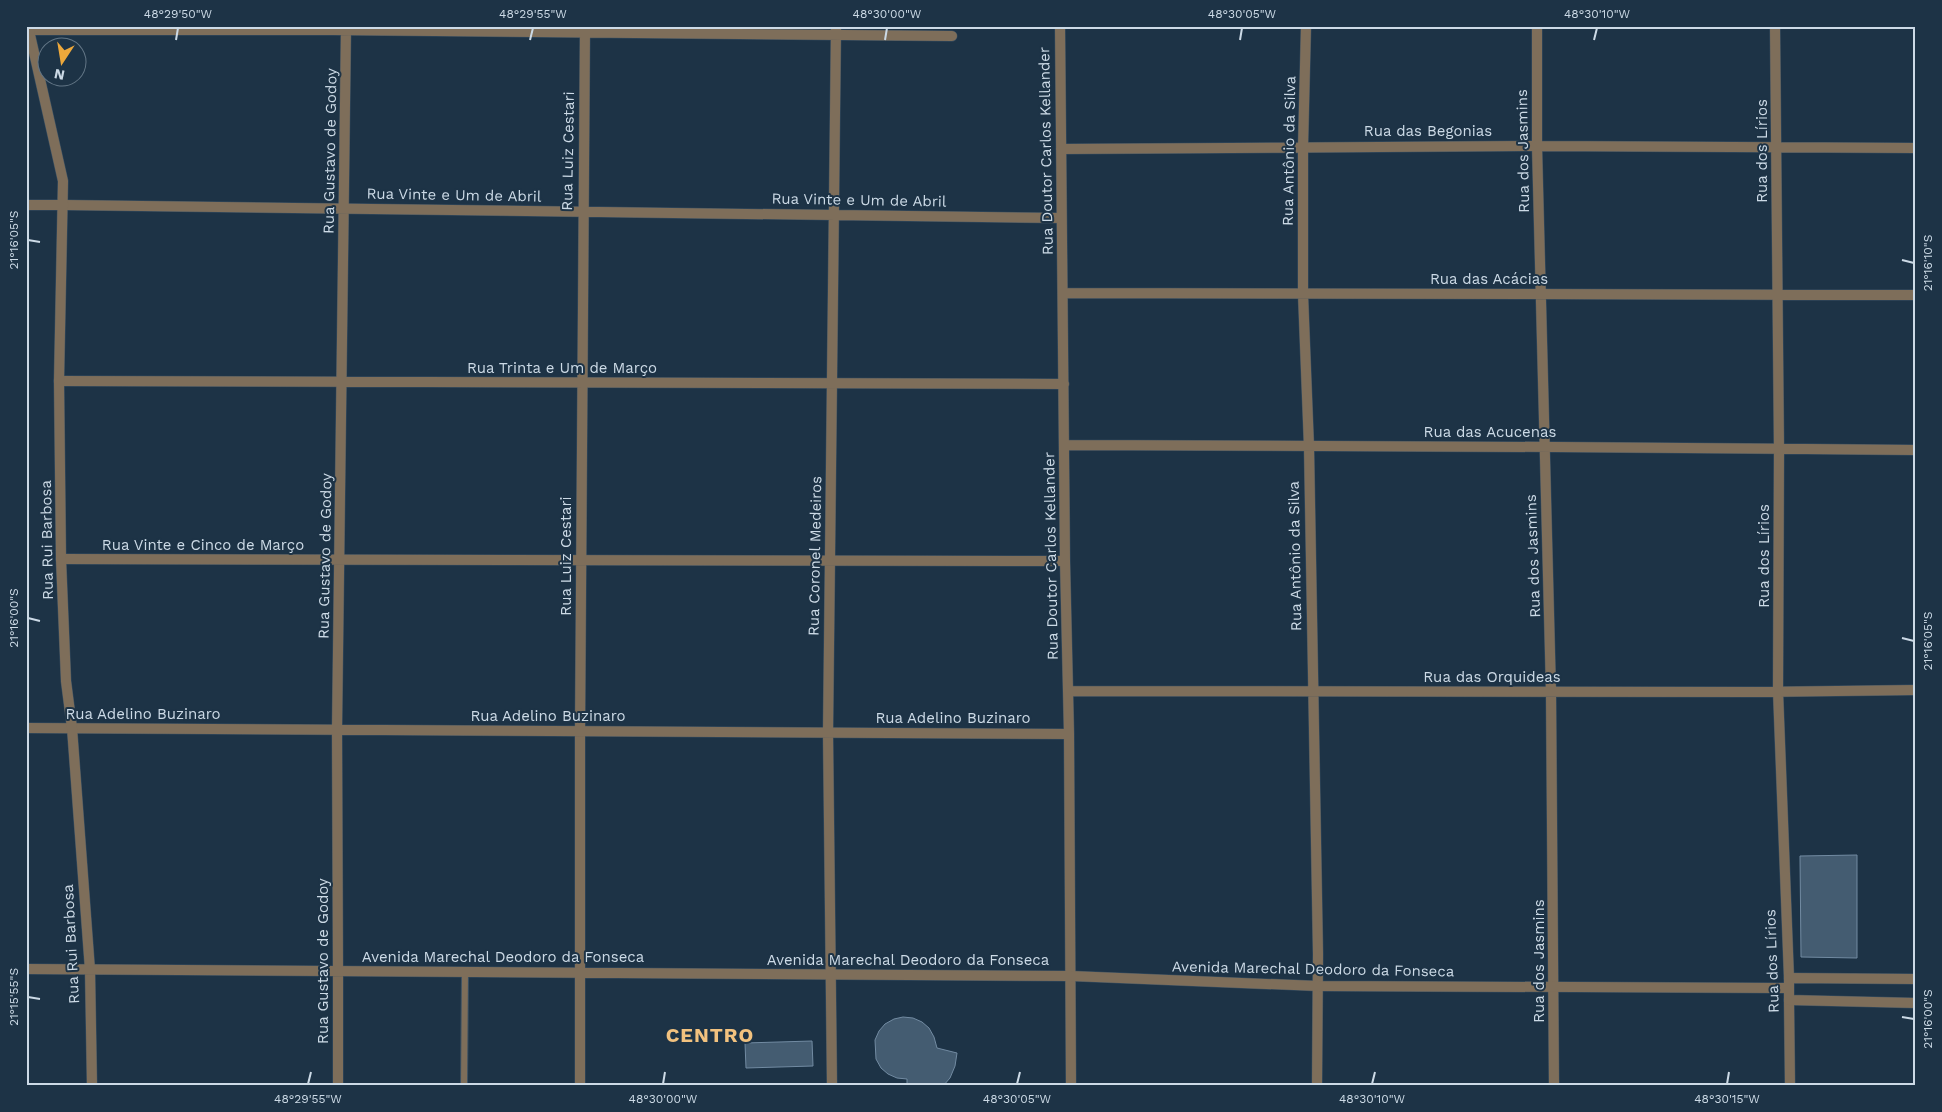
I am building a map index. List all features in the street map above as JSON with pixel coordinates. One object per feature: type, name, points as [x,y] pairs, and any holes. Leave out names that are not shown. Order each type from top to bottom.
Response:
[{"type":"street","name":"Rua Doutor Carlos Kellander","points":[[1060,26],[1065,561],[1069,734],[1071,1086]]},
{"type":"street","name":"Rua Antônio da Silva","points":[[1306,26],[1303,147],[1303,294],[1308,447],[1318,986],[1317,1086]]},
{"type":"street","name":"Rua dos Jasmins","points":[[1537,26],[1537,146],[1551,692],[1554,1086]]},
{"type":"street","name":"Rua dos Lírios","points":[[1775,26],[1779,450],[1778,692],[1789,983],[1790,1086]]},
{"type":"street","points":[[29,28],[836,31],[952,36]]},
{"type":"street","name":"Rua Rui Barbosa","points":[[29,28],[58,153],[64,205],[60,381],[61,560],[66,681],[72,728],[90,970],[92,1086]]},
{"type":"street","name":"Rua Gustavo de Godoy","points":[[338,1086],[337,730],[343,382],[346,28]]},
{"type":"street","name":"Rua Luiz Cestari","points":[[580,1086],[584,30]]},
{"type":"street","name":"Rua Coronel Medeiros","points":[[832,1086],[828,733],[836,31]]},
{"type":"street","name":"Rua das Begonias","points":[[1061,149],[1537,146],[1916,148]]},
{"type":"street","name":"Rua Vinte e Um de Abril","points":[[26,205],[1061,218]]},
{"type":"street","name":"Rua das Acácias","points":[[1063,293],[1916,295]]},
{"type":"street","name":"Rua Trinta e Um de Março","points":[[60,381],[1064,384]]},
{"type":"street","name":"Rua das Acucenas","points":[[1064,445],[1916,450]]},
{"type":"street","name":"Rua Vinte e Cinco de Março","points":[[61,560],[1065,561]]},
{"type":"street","name":"Rua das Orquideas","points":[[1068,691],[1778,692],[1916,690]]},
{"type":"street","name":"Rua Adelino Buzinaro","points":[[26,728],[1069,734]]},
{"type":"street","name":"Avenida Marechal Deodoro da Fonseca","points":[[26,969],[1071,976],[1318,986],[1554,988],[1916,980]]},
{"type":"street","points":[[1788,1000],[1916,1002]]},
{"type":"lane","points":[[464,1086],[465,972]]},
{"type":"building","points":[[1857,855],[1857,958],[1801,957],[1800,856]]},
{"type":"building","points":[[903,1017],[913,1018],[929,1028],[937,1048],[957,1053],[955,1066],[950,1078],[943,1086],[907,1086],[907,1079],[897,1078],[881,1068],[876,1059],[875,1040],[885,1024]]},
{"type":"building","points":[[812,1041],[813,1066],[746,1068],[745,1043]]},
{"type":"district","name":"CENTRO","points":[[710,1035]]}]
